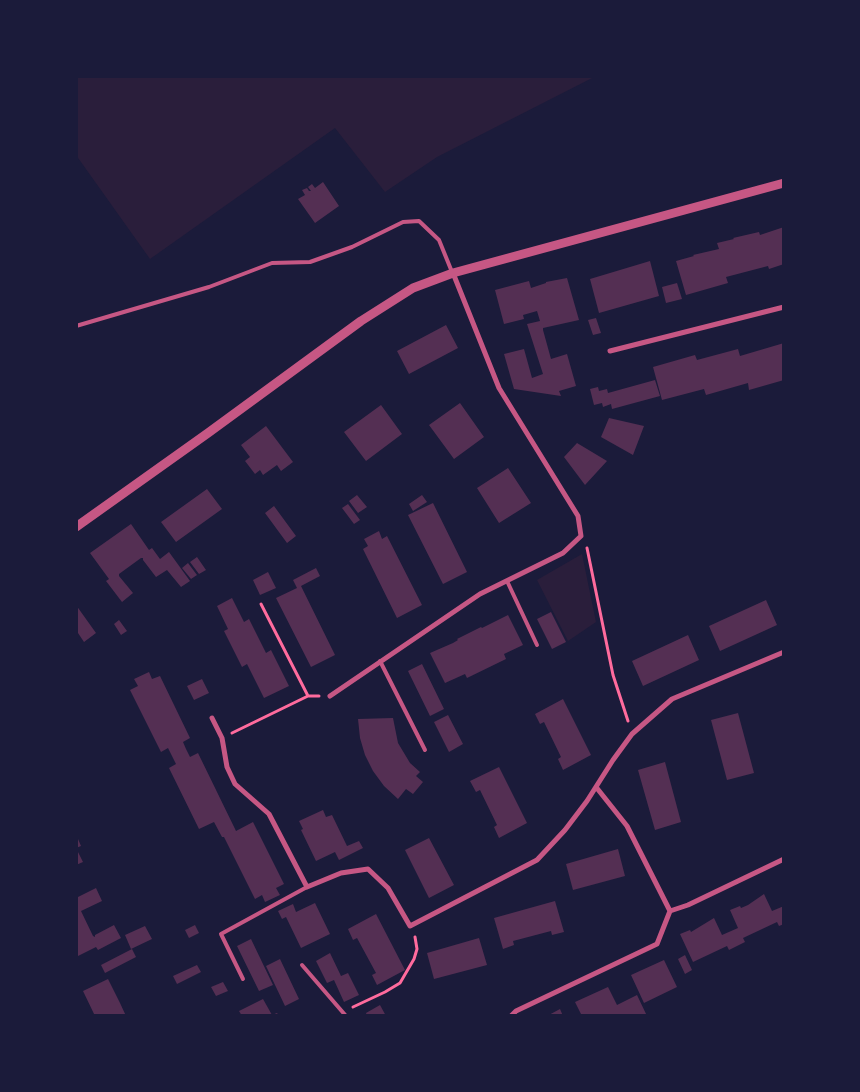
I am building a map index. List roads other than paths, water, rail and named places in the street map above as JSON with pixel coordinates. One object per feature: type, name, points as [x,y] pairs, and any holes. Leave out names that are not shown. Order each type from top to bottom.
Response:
[{"type":"street","points":[[76,527],[389,301],[413,288],[453,272],[784,183]]},
{"type":"street","points":[[330,696],[480,594],[563,553],[581,536],[578,516],[499,388],[453,272]]},
{"type":"street","points":[[610,351],[784,307]]},
{"type":"street","points":[[212,718],[222,738],[227,767],[235,784],[269,814],[307,887],[341,873],[368,869],[388,888],[410,926],[537,860],[565,830],[632,734],[672,699],[784,652]]},
{"type":"street","points":[[511,1016],[516,1011],[657,944],[670,911],[627,826],[596,786]]},
{"type":"street","points":[[670,911],[688,905],[784,859]]},
{"type":"lane","points":[[76,326],[209,286],[272,263],[310,262],[352,247],[402,222],[419,222],[439,240],[453,272]]},
{"type":"lane","points":[[507,581],[537,645]]},
{"type":"lane","points":[[380,661],[425,750]]},
{"type":"lane","points":[[242,979],[221,934],[307,887]]},
{"type":"lane","points":[[302,966],[345,1014]]}]
